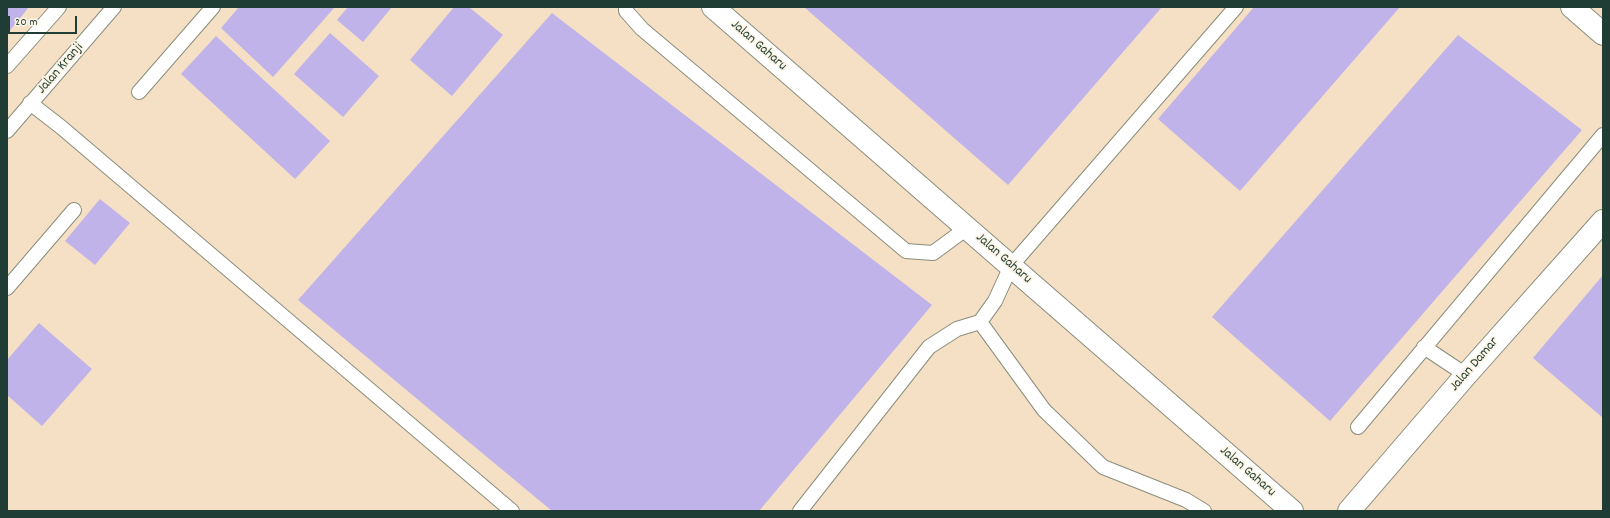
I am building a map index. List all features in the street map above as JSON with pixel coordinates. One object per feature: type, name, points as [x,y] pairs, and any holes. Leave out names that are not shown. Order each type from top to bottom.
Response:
[{"type":"street","name":"Jalan Gaharu","points":[[713,7],[1292,511]]},
{"type":"street","points":[[1572,7],[1603,34]]},
{"type":"street","name":"Jalan Damar","points":[[1349,511],[1466,375],[1603,221]]},
{"type":"lane","points":[[7,66],[59,7]]},
{"type":"lane","name":"Jalan Kranji","points":[[7,130],[114,7]]},
{"type":"lane","points":[[139,92],[213,7]]},
{"type":"lane","points":[[626,7],[626,11],[642,29],[906,251],[934,253],[967,228]]},
{"type":"lane","points":[[800,511],[929,347],[956,329],[980,322],[995,301],[1011,266],[1236,7]]},
{"type":"lane","points":[[30,104],[67,132],[512,511]]},
{"type":"lane","points":[[1358,427],[1424,346],[1603,135]]},
{"type":"lane","points":[[7,288],[74,210]]},
{"type":"lane","points":[[980,322],[1044,410],[1103,467],[1186,500],[1204,511]]},
{"type":"lane","points":[[1424,346],[1466,375]]},
{"type":"building","points":[[7,7],[29,7],[7,34]]},
{"type":"building","points":[[239,7],[335,7],[273,77],[221,28]]},
{"type":"building","points":[[348,7],[392,7],[363,42],[337,20]]},
{"type":"building","points":[[454,7],[469,7],[503,35],[452,96],[410,60]]},
{"type":"building","points":[[804,7],[1162,7],[1008,185]]},
{"type":"building","points":[[1254,7],[1400,7],[1240,191],[1158,119]]},
{"type":"building","points":[[552,13],[932,305],[759,511],[552,511],[298,300]]},
{"type":"building","points":[[330,33],[379,76],[343,117],[294,74]]},
{"type":"building","points":[[1458,35],[1582,130],[1330,421],[1212,317]]},
{"type":"building","points":[[216,36],[330,141],[295,179],[181,74]]},
{"type":"building","points":[[100,199],[130,223],[95,265],[65,241]]},
{"type":"building","points":[[1603,275],[1603,418],[1533,358]]},
{"type":"building","points":[[39,323],[92,369],[42,426],[7,395],[7,360]]}]
